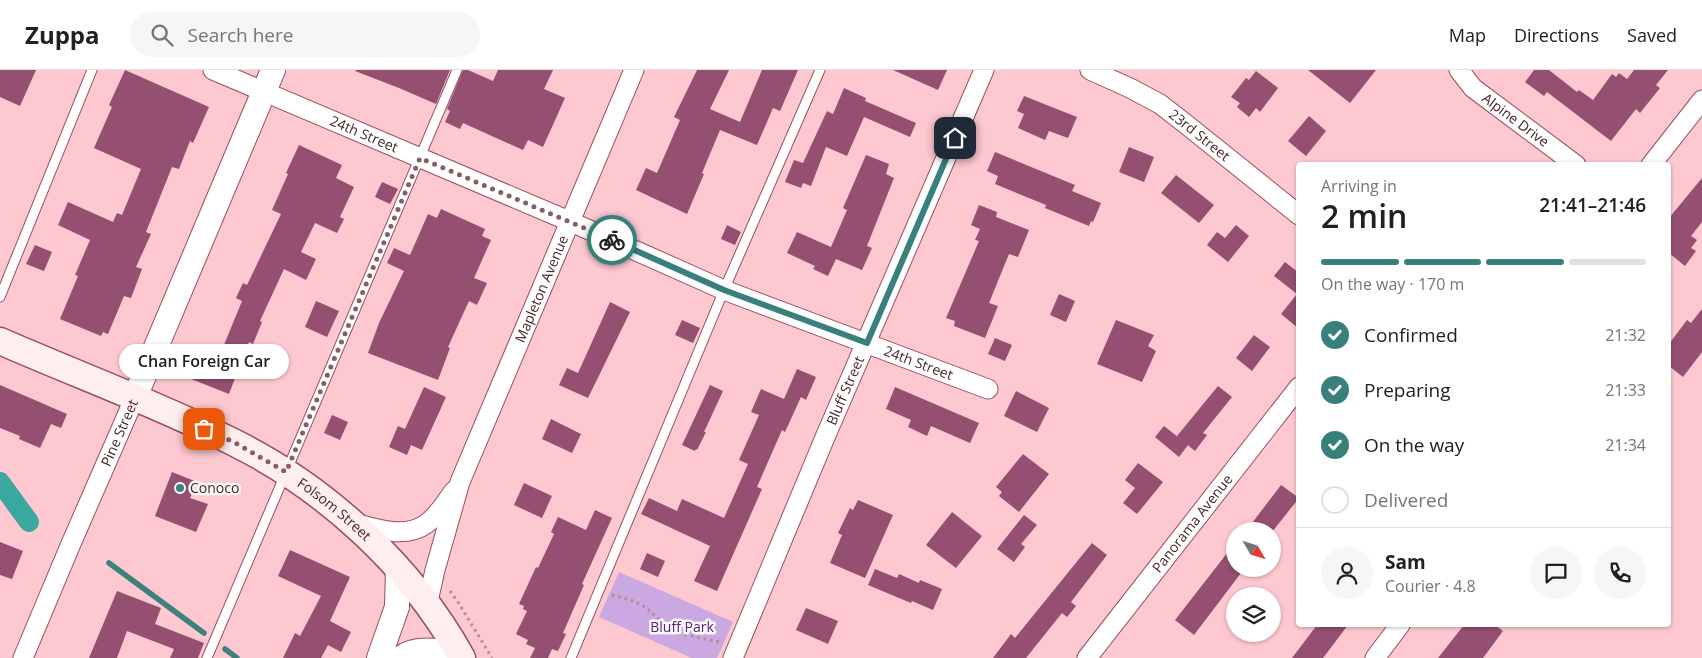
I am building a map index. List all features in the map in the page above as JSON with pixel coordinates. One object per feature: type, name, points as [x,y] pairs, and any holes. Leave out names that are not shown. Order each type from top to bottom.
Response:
[{"type":"main road","name":"Folsom Street","points":[[0,341],[68,371],[135,397],[234,442],[286,472],[353,522],[398,569],[454,642],[461,656]]},
{"type":"street","name":"24th Street","points":[[213,70],[569,221],[724,290],[988,388]]},
{"type":"street","name":"Pine Street","points":[[23,658],[273,70]]},
{"type":"street","name":"Mapleton Avenue","points":[[427,606],[435,570],[460,482],[634,70]]},
{"type":"street","name":"Bluff Street","points":[[735,652],[826,435],[984,70]]},
{"type":"street","name":"23rd Street","points":[[1090,70],[1160,104],[1296,213]]},
{"type":"street","name":"Alpine Drive","points":[[1459,70],[1473,88],[1572,162]]},
{"type":"street","points":[[1652,162],[1702,100]]},
{"type":"street","name":"Panorama Avenue","points":[[1087,658],[1296,391]]},
{"type":"street","name":"Mapleton Avenue","points":[[353,522],[380,530],[398,532],[413,530],[426,524],[436,516],[460,482]]},
{"type":"street","points":[[378,658],[397,608],[398,569]]},
{"type":"street","points":[[1374,658],[1398,627]]},
{"type":"street","points":[[401,658],[414,652],[436,651],[461,656]]},
{"type":"lane","points":[[0,297],[92,70]]},
{"type":"lane","points":[[207,658],[457,70]]},
{"type":"lane","points":[[571,658],[724,290],[820,70]]},
{"type":"path","points":[[600,590],[631,600],[645,607],[676,633],[735,652]]},
{"type":"green space","name":"Bluff Park","points":[[619,572],[733,622],[717,658],[692,658],[599,617]]},
{"type":"building","points":[[0,70],[36,70],[20,106],[0,97]]},
{"type":"building","points":[[125,70],[209,107],[193,143],[190,141],[179,169],[172,167],[146,232],[151,234],[136,267],[142,269],[131,298],[124,296],[108,334],[103,332],[101,336],[60,319],[78,276],[75,275],[90,240],[58,225],[68,202],[113,222],[117,213],[122,215],[141,169],[94,148],[112,107],[109,105]]},
{"type":"building","points":[[356,70],[450,70],[436,104]]},
{"type":"building","points":[[463,70],[468,70],[493,81],[498,70],[553,70],[544,89],[565,98],[543,147],[528,140],[523,150],[463,123],[460,129],[445,122],[450,111],[447,109]]},
{"type":"building","points":[[697,70],[729,70],[710,109],[740,122],[762,70],[798,70],[780,111],[773,108],[757,145],[720,130],[687,214],[636,190],[646,168],[657,173],[680,120],[674,117]]},
{"type":"building","points":[[893,70],[947,70],[938,90]]},
{"type":"building","points":[[1308,70],[1376,70],[1350,103]]},
{"type":"building","points":[[1534,70],[1549,70],[1577,92],[1579,90],[1593,100],[1612,74],[1616,77],[1619,73],[1627,79],[1634,70],[1668,70],[1656,85],[1660,88],[1640,113],[1636,109],[1611,141],[1547,92],[1544,96],[1525,82]]},
{"type":"building","points":[[1256,71],[1278,88],[1260,112],[1256,108],[1249,117],[1237,107],[1240,103],[1231,97],[1246,78],[1249,80]]},
{"type":"building","points":[[844,88],[866,98],[865,101],[916,123],[910,137],[864,117],[847,156],[826,147],[811,186],[803,183],[801,188],[785,182],[794,160],[803,163],[827,111],[833,114]]},
{"type":"building","points":[[1024,96],[1077,117],[1068,138],[1049,131],[1045,140],[1018,128],[1024,114],[1017,111]]},
{"type":"building","points":[[1309,116],[1326,131],[1306,156],[1288,141]]},
{"type":"building","points":[[299,145],[342,165],[336,178],[354,187],[340,217],[344,219],[337,233],[315,223],[301,252],[316,259],[306,280],[284,269],[260,321],[262,322],[253,344],[249,342],[229,394],[186,377],[196,348],[219,357],[242,301],[236,298],[243,283],[247,285],[281,214],[272,210]]},
{"type":"building","points":[[1129,147],[1154,157],[1144,182],[1119,172]]},
{"type":"building","points":[[995,152],[1075,185],[1072,191],[1101,203],[1093,222],[1091,221],[1089,226],[1045,208],[1046,205],[995,184],[998,176],[987,171]]},
{"type":"building","points":[[866,155],[889,164],[886,174],[894,178],[867,246],[872,248],[862,270],[836,259],[828,276],[813,269],[815,266],[787,253],[797,232],[831,247],[847,210],[843,208]]},
{"type":"building","points":[[1176,175],[1214,205],[1199,223],[1161,193]]},
{"type":"building","points":[[1702,178],[1702,222],[1691,236],[1697,240],[1691,248],[1696,251],[1685,266],[1671,255],[1671,216]]},
{"type":"building","points":[[382,182],[398,189],[390,204],[375,197]]},
{"type":"building","points":[[979,205],[997,212],[996,217],[1029,230],[1018,257],[1009,254],[989,303],[998,306],[985,338],[954,326],[955,321],[946,318],[979,241],[975,240],[980,229],[971,225]]},
{"type":"building","points":[[441,209],[485,229],[482,236],[491,240],[474,278],[487,283],[477,305],[469,301],[448,347],[450,348],[438,380],[368,353],[379,323],[404,271],[387,263],[394,248],[410,255],[428,214],[437,218]]},
{"type":"building","points":[[727,225],[741,232],[735,245],[721,239]]},
{"type":"building","points":[[1236,225],[1249,236],[1228,262],[1207,245],[1217,232],[1225,238]]},
{"type":"building","points":[[35,245],[52,252],[44,271],[26,264]]},
{"type":"building","points":[[1285,262],[1296,271],[1296,293],[1274,276]]},
{"type":"building","points":[[1059,294],[1075,301],[1066,322],[1050,315]]},
{"type":"building","points":[[1296,295],[1296,326],[1281,314]]},
{"type":"building","points":[[316,301],[339,311],[327,337],[305,327]]},
{"type":"building","points":[[610,302],[630,312],[588,398],[559,385],[567,368],[578,373]]},
{"type":"building","points":[[1702,309],[1702,352],[1683,377],[1671,368],[1671,341],[1687,320],[1691,323]]},
{"type":"building","points":[[682,320],[700,328],[693,343],[675,335]]},
{"type":"building","points":[[1116,320],[1154,335],[1148,346],[1156,351],[1142,382],[1097,364]]},
{"type":"building","points":[[1254,335],[1270,347],[1252,371],[1236,358]]},
{"type":"building","points":[[995,338],[1012,345],[1005,361],[988,354]]},
{"type":"building","points":[[797,369],[816,377],[806,400],[801,397],[785,432],[782,430],[757,487],[762,489],[717,591],[694,581],[710,546],[641,514],[649,498],[677,511],[682,499],[724,518],[748,464],[739,460],[759,415],[751,412],[761,389],[784,399]]},
{"type":"building","points":[[0,385],[67,414],[61,428],[51,424],[40,448],[19,439],[20,436],[0,428]]},
{"type":"building","points":[[710,385],[723,391],[704,432],[706,432],[695,451],[682,445]]},
{"type":"building","points":[[1218,386],[1232,397],[1203,433],[1207,435],[1195,451],[1177,436]]},
{"type":"building","points":[[424,387],[446,397],[422,450],[411,445],[407,455],[389,447],[398,426],[405,429]]},
{"type":"building","points":[[895,387],[979,423],[970,443],[931,426],[927,436],[908,427],[911,420],[886,409]]},
{"type":"building","points":[[1016,391],[1049,408],[1037,432],[1004,416]]},
{"type":"building","points":[[332,415],[348,422],[340,440],[324,433]]},
{"type":"building","points":[[551,419],[581,434],[572,453],[542,439]]},
{"type":"building","points":[[1164,426],[1188,445],[1179,457],[1155,437]]},
{"type":"building","points":[[1023,454],[1049,474],[1019,512],[999,496],[1002,492],[996,487]]},
{"type":"building","points":[[1138,463],[1163,482],[1137,514],[1123,503],[1135,488],[1125,480]]},
{"type":"building","points":[[172,472],[197,482],[190,498],[208,504],[196,532],[155,516]]},
{"type":"building","points":[[524,483],[552,496],[542,518],[514,505]]},
{"type":"building","points":[[1281,485],[1296,496],[1296,502],[1280,522],[1253,522]]},
{"type":"building","points":[[858,500],[893,515],[865,578],[830,563],[842,535],[838,533],[850,508],[853,510]]},
{"type":"building","points":[[595,510],[612,518],[582,584],[584,585],[563,633],[566,634],[558,651],[552,649],[548,658],[530,658],[535,648],[526,644],[528,640],[516,634],[527,611],[523,609],[524,606],[519,604],[554,534],[551,532],[558,517],[586,530]]},
{"type":"building","points":[[952,512],[982,536],[956,568],[926,545]]},
{"type":"building","points":[[1024,515],[1037,525],[1021,544],[1025,547],[1014,562],[997,549]]},
{"type":"building","points":[[0,542],[23,551],[12,579],[0,575]]},
{"type":"building","points":[[1092,543],[1107,555],[1071,602],[1076,606],[1067,617],[1062,613],[1026,658],[993,658],[1011,634],[1015,638]]},
{"type":"building","points":[[290,550],[350,577],[330,621],[351,632],[341,652],[328,645],[321,658],[283,658],[295,633],[300,636],[321,596],[278,576]]},
{"type":"building","points":[[647,553],[665,561],[658,577],[640,569]]},
{"type":"building","points":[[1226,555],[1226,578],[1237,578],[1230,587],[1226,587],[1226,593],[1194,635],[1175,620]]},
{"type":"building","points":[[875,569],[897,578],[899,574],[919,583],[920,580],[942,589],[933,610],[868,585]]},
{"type":"building","points":[[117,591],[161,608],[155,624],[204,643],[198,658],[170,658],[174,649],[127,631],[117,658],[89,658]]},
{"type":"building","points":[[806,608],[838,621],[828,644],[796,630]]},
{"type":"building","points":[[1315,627],[1346,627],[1323,658],[1292,658]]},
{"type":"building","points":[[1462,627],[1498,627],[1503,631],[1483,658],[1438,658]]},
{"type":"waterway","points":[[0,482],[29,522]]},
{"type":"waterway","points":[[109,563],[204,633]]},
{"type":"waterway","points":[[225,649],[237,658]]},
{"type":"way so far","points":[[204,429],[234,442],[286,472],[420,158],[612,240]]},
{"type":"place","name":"Chan Foreign Car","points":[[204,429]]},
{"type":"place","name":"Conoco","points":[[180,488]]},
{"type":"route","points":[[612,240],[724,290],[867,343],[955,138]]}]
